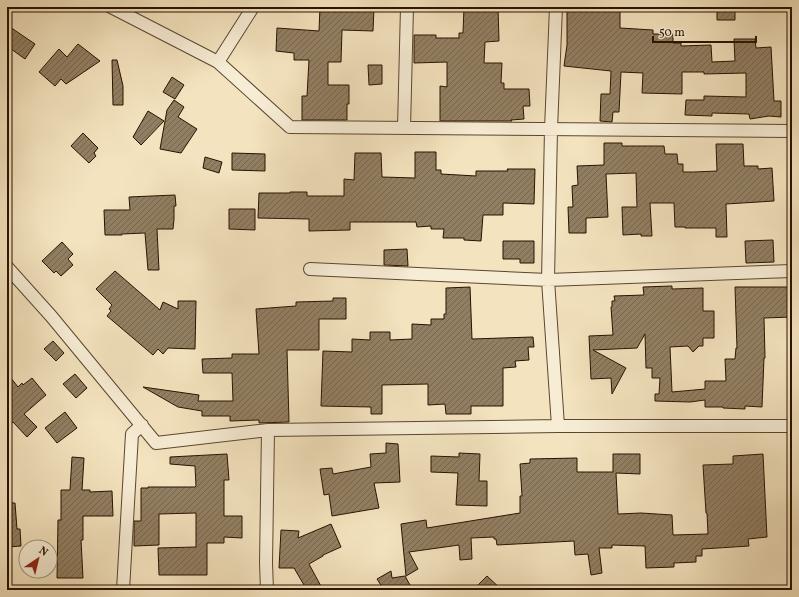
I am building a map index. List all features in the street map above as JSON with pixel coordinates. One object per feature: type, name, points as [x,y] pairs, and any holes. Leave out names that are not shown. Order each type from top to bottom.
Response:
[{"type":"street","points":[[111,7],[218,62],[290,127],[792,131]]},
{"type":"street","points":[[218,62],[253,7]]},
{"type":"street","points":[[404,128],[407,7]]},
{"type":"street","points":[[556,7],[548,280],[558,426]]},
{"type":"street","points":[[7,267],[51,316],[156,443],[268,430],[558,426],[792,426]]},
{"type":"street","points":[[310,269],[548,280],[792,271]]},
{"type":"street","points":[[123,590],[132,434],[142,425]]},
{"type":"street","points":[[267,590],[268,430]]},
{"type":"building","points":[[320,7],[374,7],[373,31],[342,30],[341,62],[328,62],[328,85],[349,85],[347,120],[302,120],[302,96],[307,96],[309,60],[294,60],[294,53],[276,51],[277,28],[319,31]]},
{"type":"building","points":[[464,7],[498,7],[499,41],[485,42],[484,63],[502,63],[501,83],[504,83],[504,89],[529,89],[530,106],[523,106],[524,119],[511,120],[512,121],[440,121],[440,86],[447,87],[447,62],[414,63],[414,35],[436,35],[436,38],[459,38],[459,33],[463,33]]},
{"type":"building","points":[[567,7],[620,7],[620,28],[653,30],[653,34],[673,34],[673,43],[681,43],[681,46],[711,45],[712,62],[735,61],[734,39],[755,39],[756,48],[771,47],[774,101],[781,101],[781,117],[769,116],[750,119],[749,114],[712,113],[712,116],[685,115],[686,100],[704,100],[704,96],[746,97],[746,73],[704,74],[704,72],[682,72],[682,94],[642,93],[643,73],[621,72],[619,112],[613,112],[612,122],[600,121],[601,94],[610,94],[611,71],[564,66],[567,45]]},
{"type":"building","points":[[717,7],[735,7],[735,20],[717,20]]},
{"type":"building","points":[[7,25],[35,44],[25,59],[7,46]]},
{"type":"building","points":[[78,44],[100,61],[66,84],[61,79],[55,86],[39,72],[59,49],[67,57]]},
{"type":"building","points":[[112,60],[117,60],[123,86],[123,105],[113,105]]},
{"type":"building","points":[[368,65],[382,65],[382,84],[369,85]]},
{"type":"building","points":[[172,77],[184,85],[175,99],[163,92]]},
{"type":"building","points":[[174,100],[184,107],[178,117],[197,129],[181,153],[160,149],[167,110]]},
{"type":"building","points":[[148,111],[164,121],[141,145],[133,137]]},
{"type":"building","points":[[83,133],[98,148],[94,153],[96,156],[89,163],[71,146]]},
{"type":"building","points":[[604,143],[622,143],[622,146],[664,146],[665,154],[677,154],[678,164],[683,164],[683,172],[717,171],[716,144],[743,144],[744,166],[758,166],[758,169],[772,168],[774,201],[726,204],[727,237],[716,237],[716,228],[675,227],[674,203],[650,203],[652,236],[641,236],[641,234],[623,235],[622,207],[637,207],[636,173],[606,174],[608,217],[586,218],[586,233],[569,233],[568,207],[573,207],[572,186],[578,185],[577,166],[604,165]]},
{"type":"building","points":[[415,152],[436,152],[436,170],[441,170],[441,174],[476,176],[476,171],[535,169],[534,204],[503,203],[503,215],[483,215],[481,241],[464,240],[464,238],[443,238],[444,229],[431,229],[431,226],[417,227],[416,222],[350,222],[350,230],[309,231],[309,219],[258,218],[259,193],[307,192],[307,196],[344,196],[344,179],[354,180],[355,153],[381,153],[382,177],[415,178]]},
{"type":"building","points":[[232,153],[265,154],[265,171],[232,170]]},
{"type":"building","points":[[205,157],[222,162],[219,173],[203,168]]},
{"type":"building","points":[[175,195],[176,206],[174,206],[173,229],[157,229],[159,270],[148,270],[145,233],[105,235],[104,210],[130,210],[129,197]]},
{"type":"building","points":[[229,209],[255,209],[255,230],[229,229]]},
{"type":"building","points":[[773,240],[774,262],[746,263],[745,241]]},
{"type":"building","points":[[503,241],[534,241],[534,263],[520,263],[520,259],[503,259]]},
{"type":"building","points":[[62,242],[73,254],[68,259],[73,265],[61,276],[56,271],[54,273],[42,261]]},
{"type":"building","points":[[407,249],[408,266],[384,265],[384,250]]},
{"type":"building","points":[[115,271],[160,310],[163,302],[178,309],[178,301],[196,301],[195,349],[168,348],[163,354],[158,349],[153,355],[107,316],[111,311],[109,309],[112,305],[96,289]]},
{"type":"building","points":[[672,286],[672,289],[703,288],[703,311],[714,311],[714,338],[703,338],[703,346],[699,346],[693,352],[688,346],[670,347],[672,392],[705,389],[705,381],[726,381],[725,359],[735,359],[737,348],[735,287],[792,287],[792,317],[764,318],[765,358],[762,407],[745,406],[745,409],[705,407],[705,400],[690,402],[655,401],[655,394],[659,394],[660,378],[652,378],[652,368],[646,368],[645,334],[637,348],[593,350],[626,368],[612,394],[611,378],[591,379],[589,336],[613,335],[611,307],[612,301],[615,301],[614,296],[644,295],[643,287]]},
{"type":"building","points":[[470,287],[472,339],[533,337],[534,347],[528,347],[529,360],[515,361],[516,367],[503,368],[503,406],[471,406],[471,414],[446,414],[445,404],[428,405],[428,384],[382,385],[382,414],[371,414],[371,407],[321,406],[323,351],[352,352],[352,339],[370,340],[370,332],[390,332],[390,340],[412,339],[412,324],[431,325],[431,319],[444,319],[444,314],[446,314],[446,288]]},
{"type":"building","points":[[333,298],[346,298],[346,319],[319,319],[319,350],[287,350],[289,422],[259,423],[259,420],[230,421],[230,416],[202,416],[202,411],[178,407],[143,387],[199,395],[198,401],[233,401],[232,373],[203,373],[202,359],[232,358],[232,354],[259,354],[256,309],[296,306],[296,302],[333,301]]},
{"type":"building","points":[[53,341],[64,353],[56,361],[44,349]]},
{"type":"building","points":[[7,373],[18,387],[22,383],[23,385],[32,378],[46,395],[24,414],[37,427],[27,437],[13,422],[7,427]]},
{"type":"building","points":[[75,374],[87,388],[76,398],[63,384]]},
{"type":"building","points":[[65,412],[77,428],[57,443],[45,428]]},
{"type":"building","points":[[386,443],[398,444],[400,482],[374,483],[379,508],[332,516],[329,494],[324,495],[320,469],[332,468],[333,474],[371,467],[370,454],[386,453]]},
{"type":"building","points":[[459,453],[480,454],[479,481],[487,481],[487,506],[456,505],[458,473],[431,472],[431,456],[459,457]]},
{"type":"building","points":[[227,454],[229,480],[224,480],[224,516],[242,516],[242,538],[224,537],[224,543],[207,543],[207,575],[159,575],[158,548],[196,547],[196,513],[159,514],[159,545],[134,546],[134,521],[141,521],[141,488],[195,487],[195,466],[170,464],[170,457]]},
{"type":"building","points":[[613,454],[640,454],[640,474],[616,473],[618,514],[641,513],[672,515],[673,535],[708,534],[703,465],[733,464],[733,456],[763,454],[767,537],[748,539],[749,546],[702,549],[702,556],[696,556],[696,562],[674,563],[674,567],[646,568],[645,546],[612,545],[612,548],[599,548],[602,573],[591,575],[588,554],[575,555],[574,541],[497,545],[494,537],[471,538],[472,559],[460,560],[459,545],[409,552],[418,569],[406,576],[401,524],[426,520],[427,528],[520,513],[520,496],[522,496],[520,464],[530,463],[530,459],[577,458],[577,472],[613,472]]},
{"type":"building","points":[[72,457],[84,458],[82,490],[90,490],[90,492],[112,491],[113,516],[83,516],[83,540],[81,540],[83,578],[58,578],[58,520],[61,520],[61,490],[70,490]]},
{"type":"building","points":[[7,503],[15,503],[17,529],[20,529],[21,539],[18,539],[18,546],[7,547]]},
{"type":"building","points":[[331,524],[341,547],[323,555],[309,564],[323,590],[307,590],[294,568],[279,568],[281,530],[299,531],[298,538]]},
{"type":"building","points":[[391,571],[392,578],[405,576],[410,585],[402,590],[384,590],[377,579]]},
{"type":"building","points":[[487,576],[502,590],[473,590]]}]
